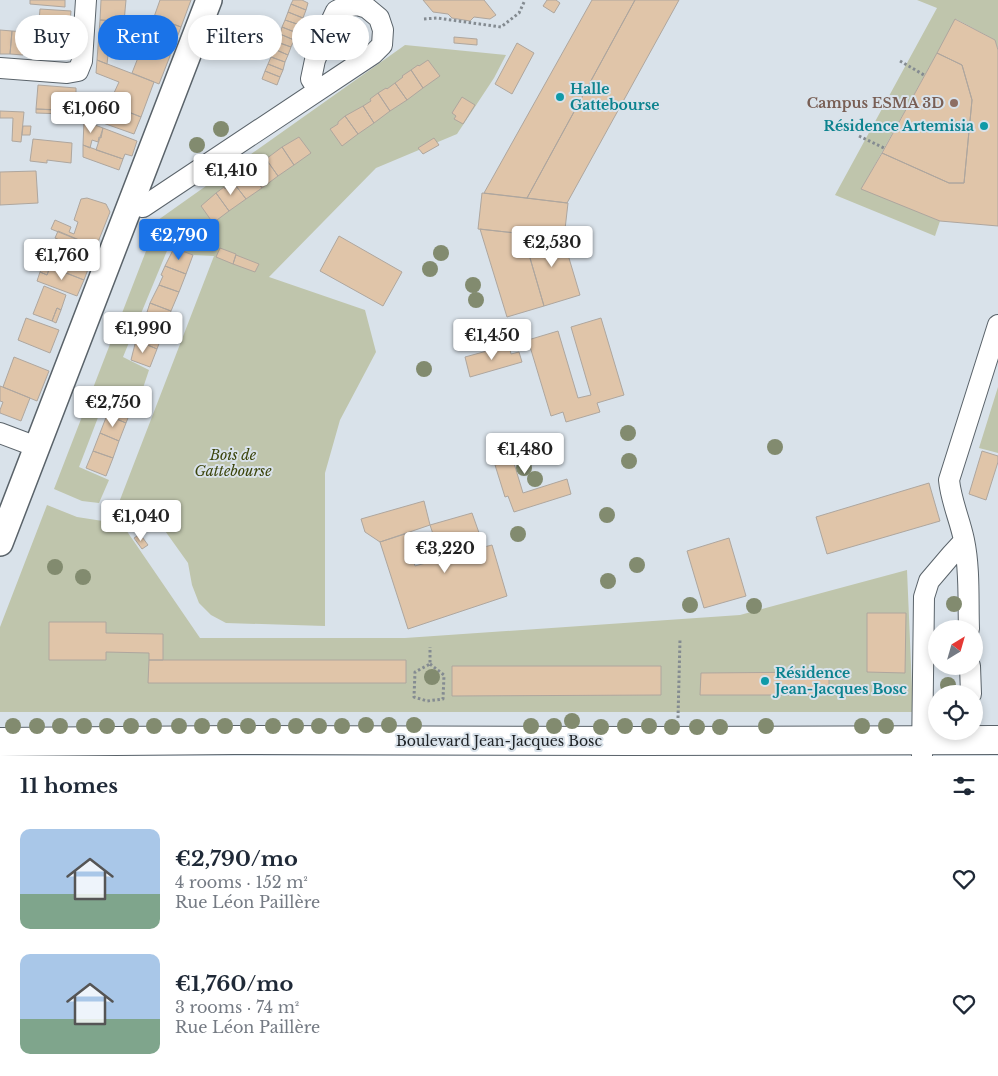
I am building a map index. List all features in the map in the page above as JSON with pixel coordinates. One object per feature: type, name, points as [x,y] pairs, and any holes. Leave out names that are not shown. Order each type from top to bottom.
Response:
[{"type":"main road","name":"Boulevard Jean-Jacques Bosc","points":[[0,742],[234,740],[922,748],[965,740]]},
{"type":"street","points":[[0,68],[67,73],[78,71],[82,61],[86,0]]},
{"type":"street","points":[[0,543],[209,0]]},
{"type":"street","points":[[130,202],[143,207],[318,90]]},
{"type":"street","points":[[969,620],[964,541],[950,491],[949,480],[998,325]]},
{"type":"street","points":[[0,433],[37,447]]},
{"type":"street","points":[[922,748],[924,597],[929,581],[964,541]]},
{"type":"street","points":[[234,740],[260,756]]},
{"type":"street","points":[[269,756],[279,750],[340,741]]},
{"type":"path","points":[[424,19],[437,18],[501,27],[519,13],[525,0]]},
{"type":"path","points":[[900,61],[924,75]]},
{"type":"path","points":[[859,136],[884,148]]},
{"type":"path","points":[[678,718],[680,639]]},
{"type":"path","points":[[430,647],[430,664]]},
{"type":"path","points":[[430,664],[444,675],[443,699],[428,701],[414,697],[414,672],[430,664]]},
{"type":"green space","points":[[917,0],[998,0],[998,50],[995,40],[956,19],[862,188],[940,221],[935,236],[835,195],[937,8]]},
{"type":"green space","name":"Bois de Gattebourse","points":[[405,45],[506,55],[494,78],[457,134],[376,168],[269,277],[365,310],[376,352],[340,420],[325,473],[325,626],[226,623],[211,615],[199,603],[192,585],[188,563],[163,528],[144,512],[118,505],[214,256],[193,255],[169,246],[123,357],[149,370],[137,406],[107,394],[79,467],[109,480],[99,503],[82,501],[54,489],[158,220]]},
{"type":"green space","points":[[998,387],[998,453],[979,448]]},
{"type":"green space","points":[[47,505],[77,517],[122,524],[200,638],[405,638],[740,615],[907,570],[913,712],[0,712],[0,627]]},
{"type":"building","points":[[30,0],[65,0],[65,7],[30,4]]},
{"type":"building","points":[[101,0],[126,0],[125,15],[100,15]]},
{"type":"building","points":[[160,0],[191,0],[181,27],[178,26],[178,15],[155,15]]},
{"type":"building","points":[[293,0],[302,0],[308,3],[306,10],[291,4]]},
{"type":"building","points":[[423,0],[484,0],[496,15],[490,19],[474,17],[470,21],[452,18],[448,14],[433,12]]},
{"type":"building","points":[[547,0],[556,0],[560,3],[554,13],[543,6]]},
{"type":"building","name":"Halle Gattebourse","points":[[592,0],[635,0],[527,198],[484,193]]},
{"type":"building","points":[[635,0],[679,0],[567,203],[527,198]]},
{"type":"building","points":[[291,4],[306,10],[304,15],[296,15],[288,12]]},
{"type":"building","points":[[40,9],[71,11],[71,15],[40,15]]},
{"type":"building","points":[[288,12],[296,15],[292,15],[292,22],[285,20]]},
{"type":"building","name":"Résidence Artemisia","points":[[955,19],[995,40],[998,50],[998,226],[940,221],[861,189],[882,153],[949,183],[964,183],[972,100],[962,65],[937,53]]},
{"type":"building","points":[[285,20],[292,22],[292,31],[282,27]]},
{"type":"building","points":[[282,27],[292,31],[292,39],[282,35]]},
{"type":"building","points":[[0,30],[12,31],[10,54],[0,54]]},
{"type":"building","points":[[12,31],[15,31],[15,54],[10,54]]},
{"type":"building","points":[[282,35],[292,39],[291,47],[282,44]]},
{"type":"building","points":[[454,37],[477,39],[477,45],[454,43]]},
{"type":"building","points":[[517,43],[534,53],[512,94],[495,84]]},
{"type":"building","points":[[282,44],[291,47],[288,55],[282,52]]},
{"type":"building","points":[[98,47],[98,60],[107,60],[107,64],[97,60]]},
{"type":"building","points":[[282,52],[288,55],[285,62],[279,60],[282,60]]},
{"type":"building","points":[[937,53],[962,65],[972,100],[964,183],[949,183],[882,153]]},
{"type":"building","points":[[97,60],[154,82],[141,117],[109,104],[119,82],[96,73]]},
{"type":"building","points":[[137,60],[168,60],[159,84],[132,73]]},
{"type":"building","points":[[270,60],[285,62],[283,70],[268,64]]},
{"type":"building","points":[[428,60],[440,76],[423,88],[411,70]]},
{"type":"building","points":[[268,64],[283,70],[280,77],[265,71]]},
{"type":"building","points":[[411,70],[423,88],[407,100],[395,83]]},
{"type":"building","points":[[265,71],[280,77],[277,85],[262,79]]},
{"type":"building","points":[[395,83],[407,100],[390,111],[378,93]]},
{"type":"building","points":[[38,85],[76,88],[76,95],[85,96],[83,121],[73,121],[74,111],[36,109]]},
{"type":"building","points":[[378,93],[390,111],[374,123],[363,106]]},
{"type":"building","points":[[462,97],[475,105],[463,124],[454,119],[456,116],[452,113]]},
{"type":"building","points":[[105,103],[141,117],[134,134],[103,123],[108,109],[104,108]]},
{"type":"building","points":[[363,106],[374,123],[358,134],[345,116]]},
{"type":"building","points":[[36,109],[65,110],[64,114],[36,113]]},
{"type":"building","points":[[0,111],[24,112],[21,142],[12,141],[13,118],[0,118]]},
{"type":"building","points":[[345,116],[358,134],[342,146],[330,129]]},
{"type":"building","points":[[84,121],[103,128],[101,138],[99,137],[98,142],[92,140],[90,148],[83,145]]},
{"type":"building","points":[[23,126],[31,126],[30,135],[22,135]]},
{"type":"building","points":[[103,128],[137,141],[132,156],[125,154],[123,159],[96,150]]},
{"type":"building","points":[[299,137],[311,153],[294,165],[282,147]]},
{"type":"building","points":[[434,138],[439,145],[423,154],[418,148]]},
{"type":"building","points":[[33,139],[72,143],[71,163],[47,160],[47,163],[30,161]]},
{"type":"building","points":[[83,145],[123,159],[119,170],[83,157]]},
{"type":"building","points":[[282,147],[294,165],[278,176],[266,159]]},
{"type":"building","points":[[266,159],[278,176],[262,188],[249,170]]},
{"type":"building","points":[[249,170],[262,188],[246,199],[233,182]]},
{"type":"building","points":[[36,171],[38,203],[0,205],[0,172]]},
{"type":"building","points":[[233,182],[246,199],[229,211],[216,193],[224,187],[225,189]]},
{"type":"building","points":[[216,193],[229,211],[213,223],[201,206]]},
{"type":"building","points":[[482,193],[568,203],[564,238],[478,229]]},
{"type":"building","points":[[87,198],[106,204],[110,212],[96,247],[51,229],[55,220],[71,227],[69,232],[74,234],[78,222],[74,220],[81,199]]},
{"type":"building","points":[[480,229],[523,234],[544,306],[507,317]]},
{"type":"building","points":[[58,231],[96,247],[91,261],[62,249],[64,242],[55,238]]},
{"type":"building","points":[[523,234],[563,238],[580,295],[544,306]]},
{"type":"building","points":[[339,236],[402,272],[383,306],[320,271]]},
{"type":"building","points":[[174,248],[193,255],[186,274],[165,266]]},
{"type":"building","points":[[220,248],[236,254],[233,264],[216,257]]},
{"type":"building","points":[[62,249],[91,261],[84,280],[54,268]]},
{"type":"building","points":[[236,255],[259,264],[255,272],[233,264]]},
{"type":"building","points":[[44,264],[50,267],[47,275],[40,272]]},
{"type":"building","points":[[165,266],[186,274],[179,292],[159,285]]},
{"type":"building","points":[[50,267],[84,280],[77,296],[37,281],[40,272],[47,275]]},
{"type":"building","points":[[159,285],[179,292],[171,311],[150,303]]},
{"type":"building","points":[[44,286],[66,295],[61,310],[57,308],[52,321],[33,314]]},
{"type":"building","points":[[150,303],[171,311],[164,330],[145,322],[149,313],[147,312]]},
{"type":"building","points":[[57,308],[61,310],[56,323],[52,321]]},
{"type":"building","points":[[26,318],[59,330],[50,353],[18,340]]},
{"type":"building","points":[[601,318],[624,395],[597,403],[600,412],[566,422],[563,412],[551,416],[528,340],[558,331],[578,398],[591,395],[571,327]]},
{"type":"building","points":[[145,322],[164,330],[157,349],[136,340]]},
{"type":"building","points":[[136,340],[157,349],[150,367],[131,360]]},
{"type":"building","points":[[509,345],[511,354],[519,352],[522,362],[470,377],[465,357]]},
{"type":"building","points":[[14,357],[49,371],[37,401],[3,387]]},
{"type":"building","points":[[0,386],[30,398],[21,421],[0,413],[3,402],[0,401]]},
{"type":"building","points":[[114,398],[133,405],[126,423],[107,415]]},
{"type":"building","points":[[107,415],[126,423],[119,441],[100,433]]},
{"type":"building","points":[[100,433],[119,441],[113,458],[93,451]]},
{"type":"building","points":[[541,434],[546,450],[513,460],[523,493],[567,479],[571,494],[514,512],[508,496],[505,497],[495,465],[499,464],[494,448]]},
{"type":"building","points":[[93,451],[113,458],[106,476],[86,468]]},
{"type":"building","points":[[982,451],[998,456],[998,462],[986,500],[969,494]]},
{"type":"building","points":[[929,483],[940,521],[827,554],[816,517]]},
{"type":"building","points":[[424,501],[430,525],[380,542],[365,532],[361,519]]},
{"type":"building","points":[[472,513],[484,547],[492,545],[507,596],[408,629],[380,542],[405,534],[415,566],[458,554],[452,538],[436,543],[430,525]]},
{"type":"building","points":[[140,534],[148,545],[142,549],[134,538]]},
{"type":"building","points":[[729,538],[746,596],[704,608],[687,551]]},
{"type":"building","points":[[867,613],[906,613],[905,673],[867,672]]},
{"type":"building","points":[[49,622],[106,622],[106,633],[163,634],[163,660],[149,660],[149,653],[106,652],[106,660],[49,660]]},
{"type":"building","points":[[149,660],[406,660],[406,683],[148,683]]},
{"type":"building","points":[[452,666],[661,666],[661,695],[452,696]]},
{"type":"building","name":"Résidence Jean-Jacques Bosc","points":[[829,672],[829,695],[700,695],[701,673]]},
{"type":"place","name":"Halle Gattebourse","points":[[560,97]]},
{"type":"place","name":"Campus ESMA 3D","points":[[954,103]]},
{"type":"place","name":"Résidence Artemisia","points":[[984,126]]},
{"type":"place","name":"Résidence Jean-Jacques Bosc","points":[[765,681]]}]
